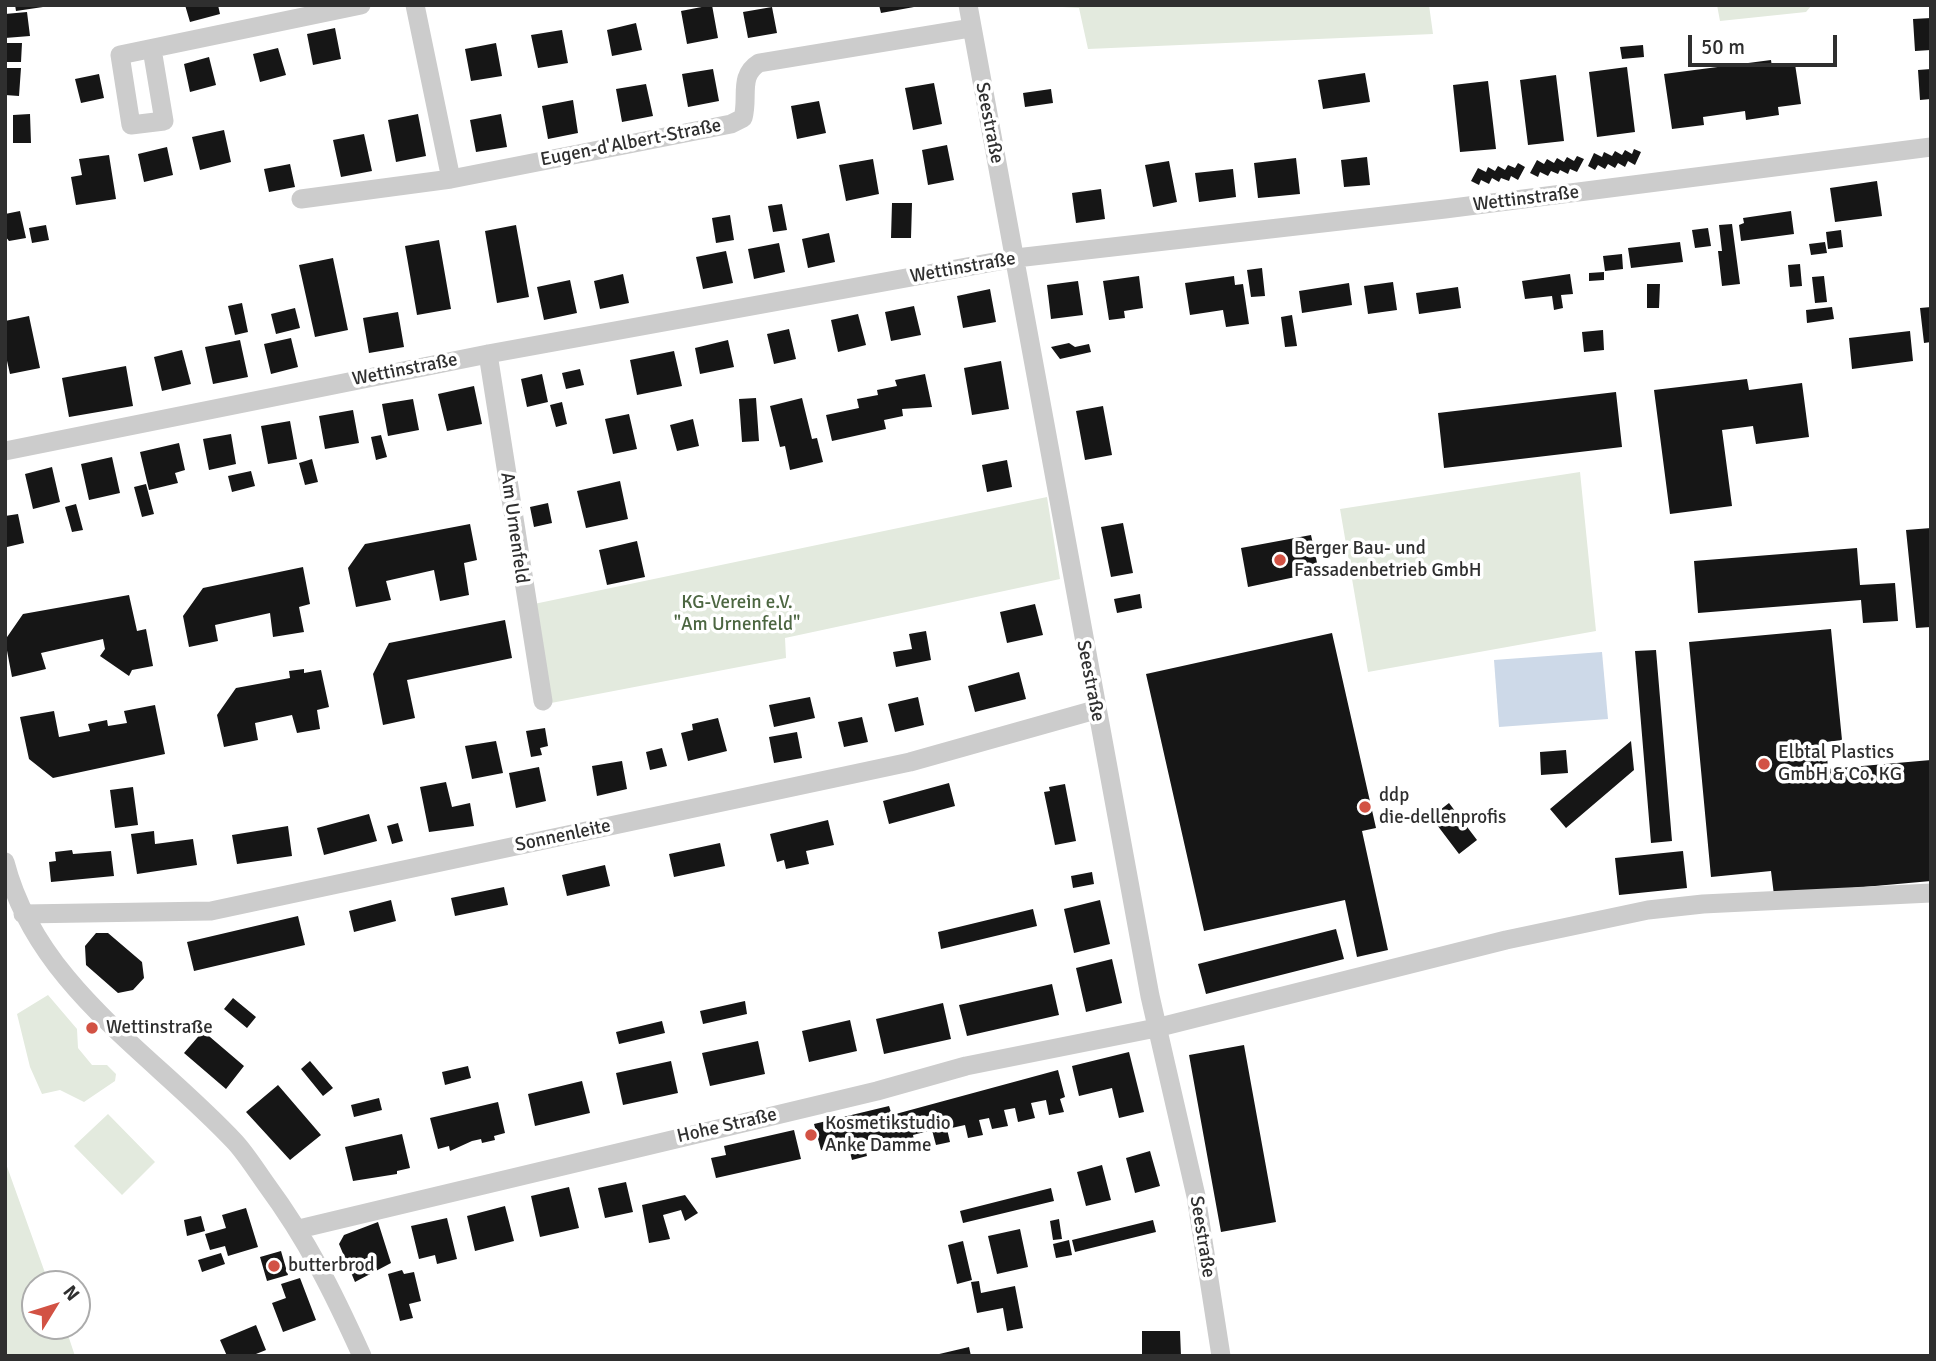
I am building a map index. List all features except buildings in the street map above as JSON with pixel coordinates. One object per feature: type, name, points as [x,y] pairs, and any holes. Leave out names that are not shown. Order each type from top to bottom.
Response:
[{"type":"street","points":[[152,49],[360,5]]},
{"type":"street","points":[[415,5],[451,179]]},
{"type":"street","name":"Seestraße","points":[[968,5],[1096,710],[1157,1028],[1196,1196],[1221,1356]]},
{"type":"street","name":"Eugen-d'Albert-Straße","points":[[301,199],[451,179],[731,124],[743,118],[747,105],[745,79],[748,69],[759,63],[971,28]]},
{"type":"street","name":"Wettinstraße","points":[[5,452],[488,354],[1016,258],[1445,209],[1931,148]]},
{"type":"street","name":"Am Urnenfeld","points":[[488,354],[543,701]]},
{"type":"street","name":"Sonnenleite","points":[[23,914],[211,911],[910,762],[1096,710]]},
{"type":"street","points":[[5,862],[23,914],[55,964],[99,1015],[236,1143],[299,1229],[326,1275],[362,1356]]},
{"type":"street","name":"Hohe Straße","points":[[299,1229],[877,1091],[966,1066],[1157,1028],[1506,940],[1648,910],[1703,904],[1931,893]]},
{"type":"green space","points":[[1029,5],[1429,5],[1433,34],[1088,49],[1079,8]]},
{"type":"green space","points":[[1717,5],[1812,5],[1806,12],[1720,21]]},
{"type":"green space","points":[[1580,472],[1596,631],[1368,672],[1340,509]]},
{"type":"green space","name":"KG-Verein e.V. \"Am Urnenfeld\"","points":[[1047,497],[1060,579],[785,638],[786,658],[551,703],[534,604]]},
{"type":"green space","points":[[48,995],[77,1029],[78,1048],[92,1065],[107,1065],[116,1074],[115,1081],[84,1102],[60,1090],[42,1094],[30,1067],[17,1014]]},
{"type":"green space","points":[[108,1114],[155,1162],[122,1195],[74,1146]]},
{"type":"green space","points":[[5,1161],[44,1270],[21,1270],[21,1340],[70,1340],[75,1356],[5,1356]]},
{"type":"water","points":[[1602,652],[1608,719],[1499,727],[1494,660]]},
{"type":"place","name":"Berger Bau- und Fassadenbetrieb GmbH","points":[[1280,560]]},
{"type":"place","name":"Elbtal Plastics GmbH & Co. KG","points":[[1764,764]]},
{"type":"place","name":"ddp die-dellenprofis","points":[[1365,807]]},
{"type":"place","name":"Wettinstraße","points":[[92,1028]]},
{"type":"place","name":"Kosmetikstudio Anke Damme","points":[[811,1135]]},
{"type":"place","name":"butterbrod","points":[[274,1266]]}]
